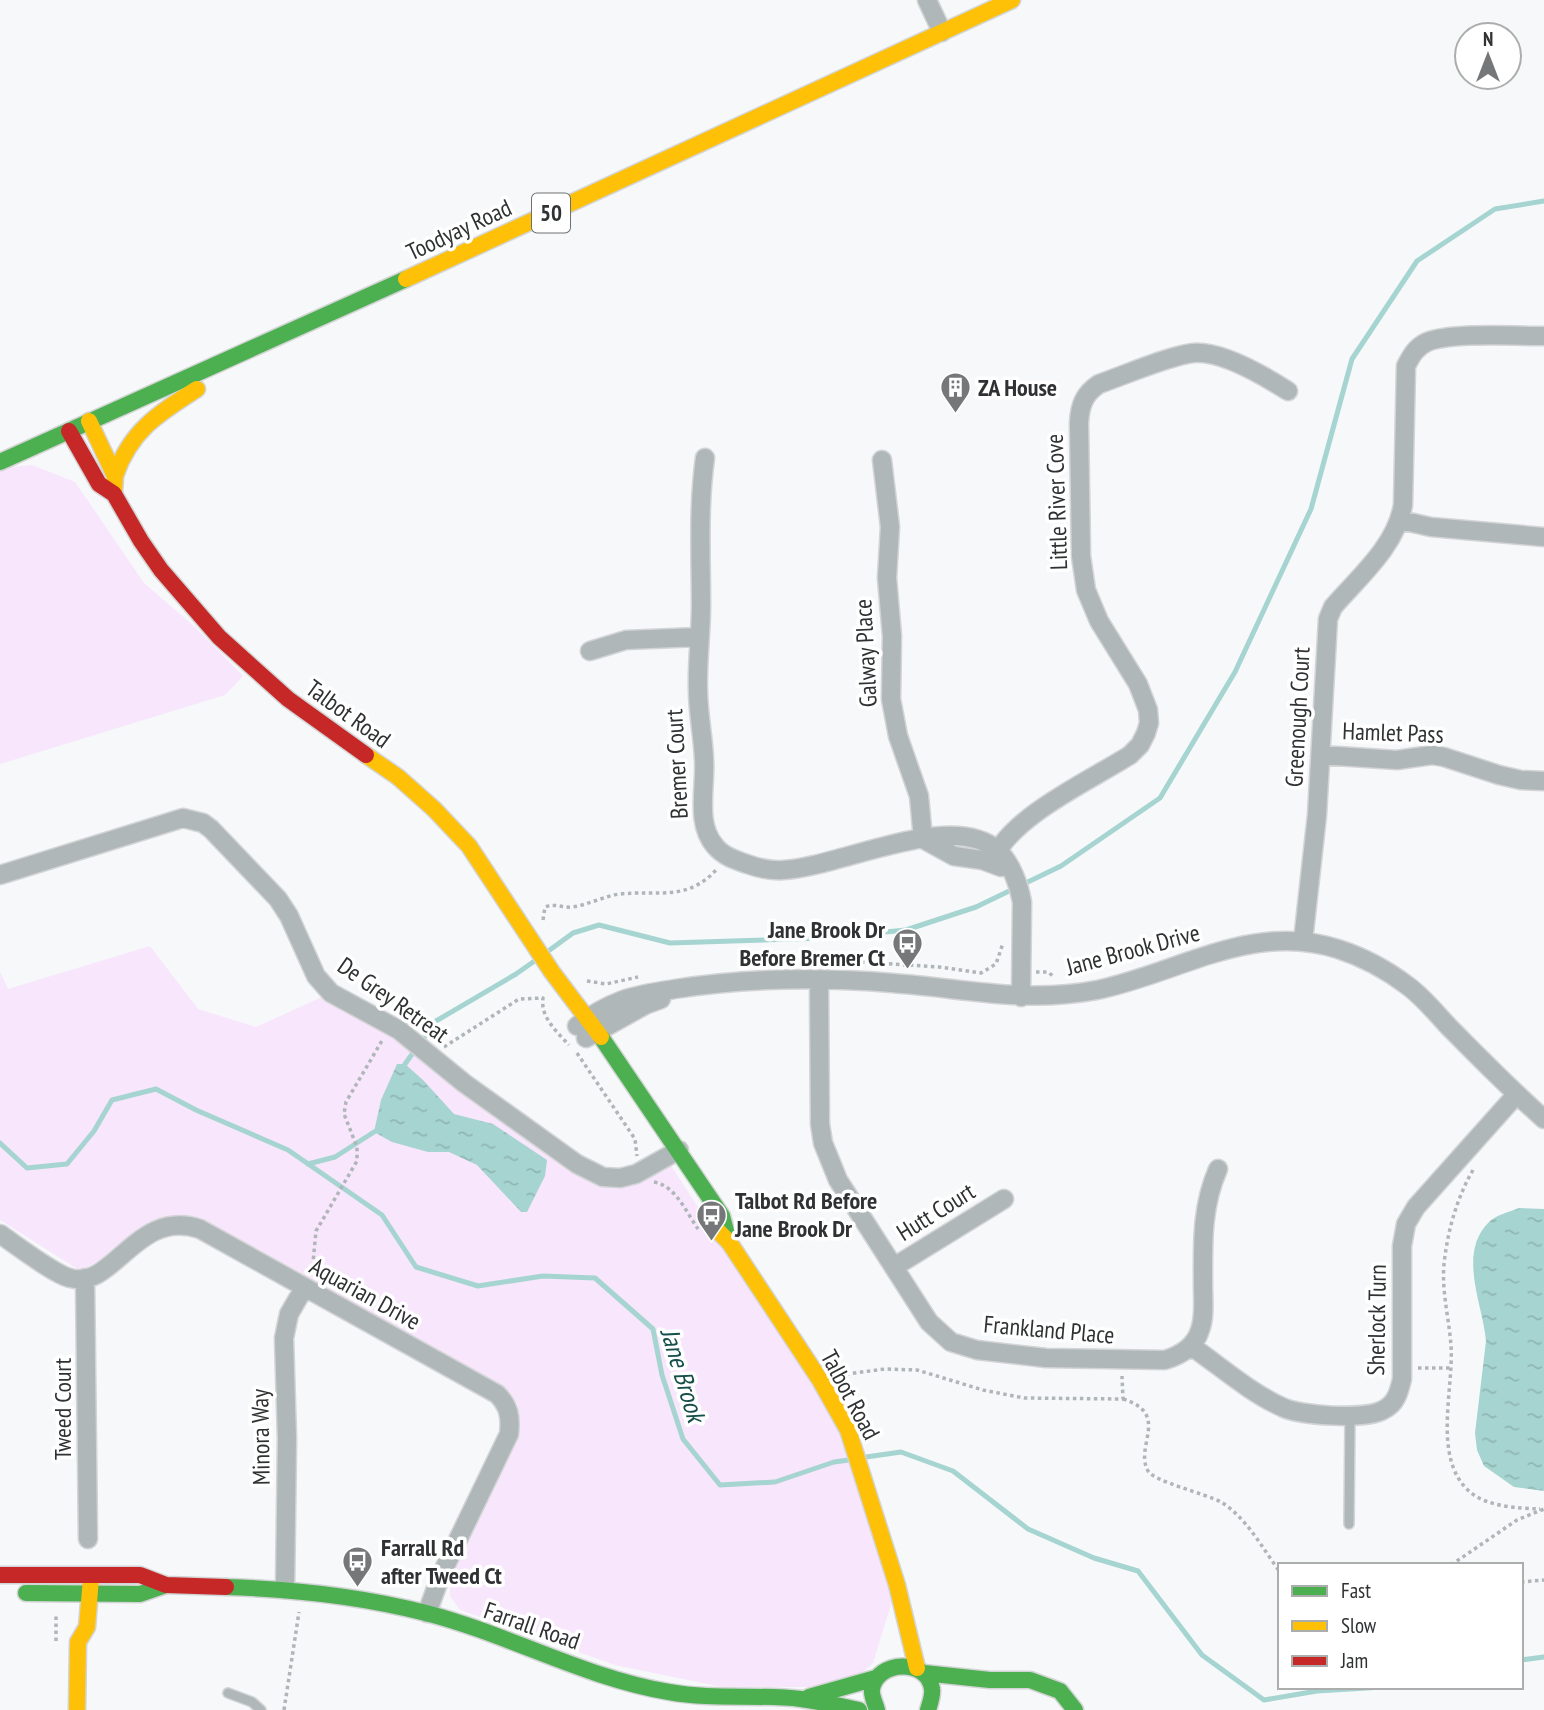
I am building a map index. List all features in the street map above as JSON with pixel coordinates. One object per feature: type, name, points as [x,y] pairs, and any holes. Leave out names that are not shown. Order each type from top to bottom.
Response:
[{"type":"main road","name":"Toodyay Road","points":[[0,462],[270,342],[1012,0]]},
{"type":"main road","points":[[114,477],[119,457],[147,421],[270,342]]},
{"type":"main road","name":"Talbot Road","points":[[89,421],[114,477],[114,494]]},
{"type":"main road","name":"Talbot Road","points":[[69,430],[99,484],[114,494],[161,570],[219,637],[288,699],[398,777],[434,809],[469,846],[552,972],[557,996],[587,1028],[673,1154],[722,1216],[729,1242],[820,1380],[848,1430],[921,1670],[932,1689],[929,1709]]},
{"type":"main road","name":"Farrall Road","points":[[0,1575],[140,1575],[166,1585],[285,1589],[353,1598],[427,1614],[601,1674],[668,1692],[732,1698],[800,1699],[859,1710]]},
{"type":"main road","points":[[71,1575],[71,1628],[78,1642],[78,1710]]},
{"type":"main road","points":[[78,1642],[87,1626],[92,1575]]},
{"type":"main road","name":"Farrall Road","points":[[14,1593],[140,1594],[166,1585]]},
{"type":"main road","name":"Talbot Road","points":[[893,1633],[897,1586]]},
{"type":"main road","name":"Farrall Road","points":[[800,1699],[835,1692],[883,1669],[900,1664],[921,1670],[990,1680]]},
{"type":"main road","points":[[877,1710],[872,1697],[883,1669]]},
{"type":"main road","points":[[929,1709],[954,1693],[990,1680],[1030,1680],[1060,1690],[1075,1710]]},
{"type":"street","points":[[927,0],[942,32]]},
{"type":"street","name":"Greenough Court","points":[[1303,941],[1315,844],[1328,618],[1333,607],[1394,536],[1400,520],[1403,505],[1406,366],[1414,351],[1426,342],[1447,338],[1544,336]]},
{"type":"street","name":"Little River Cove","points":[[995,857],[1023,821],[1130,755],[1140,745],[1149,723],[1144,698],[1095,613],[1082,573],[1079,423],[1083,400],[1090,390],[1099,384],[1191,353],[1209,355],[1261,373],[1288,391]]},
{"type":"street","name":"Bremer Court","points":[[705,458],[699,505],[701,612],[698,697],[704,760],[704,825],[709,838],[725,856]]},
{"type":"street","name":"Galway Place","points":[[882,460],[890,527],[887,578],[892,636],[891,699],[898,736],[919,796],[923,839]]},
{"type":"street","points":[[1400,520],[1431,527],[1544,537]]},
{"type":"street","points":[[590,651],[626,640],[699,637]]},
{"type":"street","name":"Hamlet Pass","points":[[1321,755],[1396,760],[1432,755],[1499,775],[1544,781]]},
{"type":"street","name":"De Grey Retreat","points":[[0,875],[183,818],[203,823],[284,907],[310,965],[331,993],[408,1037],[480,1094],[591,1172],[603,1177],[620,1178],[643,1171],[673,1154]]},
{"type":"street","points":[[725,856],[751,866],[783,870],[835,861],[898,842],[960,834],[978,839],[1012,873],[1023,902],[1021,997]]},
{"type":"street","name":"Jane Brook Drive","points":[[587,1028],[664,998],[671,990],[739,981],[891,982],[1021,997],[1063,995],[1129,982],[1238,945],[1303,941],[1336,948],[1360,958],[1410,987],[1516,1095],[1544,1119]]},
{"type":"street","name":"Frankland Place","points":[[819,980],[819,1105],[823,1143],[838,1180],[929,1322],[951,1342],[963,1347],[1046,1358],[1165,1360],[1181,1355],[1191,1346]]},
{"type":"street","name":"Sherlock Turn","points":[[1191,1346],[1269,1400],[1290,1410],[1314,1414],[1369,1415],[1384,1410],[1393,1403],[1399,1392],[1402,1368],[1402,1246],[1406,1224],[1416,1207],[1516,1095]]},
{"type":"street","points":[[1191,1346],[1200,1331],[1203,1316],[1202,1225],[1205,1205],[1218,1169]]},
{"type":"street","name":"Hutt Court","points":[[894,1266],[1004,1199]]},
{"type":"street","name":"Aquarian Drive","points":[[85,1278],[98,1273],[152,1231],[176,1224],[200,1228],[307,1283],[497,1394],[505,1402],[509,1412],[509,1434],[441,1575],[427,1614]]},
{"type":"street","points":[[0,1234],[65,1277],[85,1278]]},
{"type":"street","name":"Tweed Court","points":[[85,1278],[88,1539]]},
{"type":"street","name":"Minora Way","points":[[285,1589],[287,1439],[284,1338],[289,1314],[307,1283]]},
{"type":"lane","points":[[1349,1524],[1350,1415]]},
{"type":"lane","points":[[228,1693],[252,1703],[261,1710]]},
{"type":"path","points":[[543,926],[544,912],[548,905],[569,907],[618,894],[686,892],[716,872],[725,856]]},
{"type":"path","points":[[854,962],[939,967],[973,973],[981,973],[993,967],[999,971],[1048,972],[1058,979]]},
{"type":"path","points":[[583,979],[598,984],[646,975]]},
{"type":"path","points":[[598,984],[600,993]]},
{"type":"path","points":[[429,1053],[439,1050],[519,999],[543,998],[544,1011],[553,1027],[582,1059],[635,1139],[635,1153],[647,1183],[659,1183],[673,1192],[702,1235]]},
{"type":"path","points":[[307,1283],[313,1272],[316,1231],[354,1168],[358,1153],[344,1114],[346,1102],[387,1034]]},
{"type":"path","points":[[1474,1168],[1462,1192],[1445,1257],[1443,1284],[1451,1348],[1448,1436],[1450,1457],[1469,1491],[1492,1502],[1517,1508],[1542,1509]]},
{"type":"path","points":[[1122,1361],[1123,1399]]},
{"type":"path","points":[[1402,1368],[1451,1368]]},
{"type":"path","points":[[820,1380],[831,1376],[906,1369],[1024,1398],[1123,1399],[1133,1402],[1146,1414],[1148,1426],[1145,1463],[1148,1472],[1154,1478],[1193,1490],[1228,1507],[1243,1521],[1278,1569]]},
{"type":"path","points":[[1454,1563],[1508,1525],[1542,1509]]},
{"type":"path","points":[[1523,1582],[1544,1580]]},
{"type":"path","points":[[284,1710],[301,1606]]},
{"type":"path","points":[[53,1612],[56,1614],[56,1642]]},
{"type":"shaded area","points":[[32,465],[75,482],[144,583],[195,627],[243,676],[225,695],[0,764],[0,468]]},
{"type":"shaded area","points":[[150,946],[198,1009],[256,1027],[331,993],[603,1177],[666,1158],[707,1221],[729,1242],[820,1380],[897,1585],[873,1663],[863,1672],[810,1687],[722,1687],[615,1665],[460,1610],[450,1596],[450,1580],[519,1434],[517,1404],[504,1387],[195,1217],[177,1216],[147,1225],[108,1254],[79,1270],[0,1220],[0,972],[8,989]]},
{"type":"water","points":[[397,1064],[405,1064],[454,1114],[493,1124],[547,1160],[545,1176],[527,1212],[521,1212],[477,1165],[449,1152],[428,1152],[392,1142],[374,1132],[381,1100]]},
{"type":"water","points":[[1519,1208],[1544,1209],[1544,1491],[1514,1487],[1484,1466],[1477,1450],[1475,1433],[1486,1341],[1474,1280],[1475,1249],[1489,1222]]},
{"type":"waterway","points":[[547,952],[573,933],[599,925],[670,943],[823,938],[906,930],[976,907],[1061,866],[1160,798],[1235,672],[1311,509],[1352,359],[1417,261],[1495,209],[1544,201]]},
{"type":"waterway","points":[[405,1064],[436,1021],[536,960]]},
{"type":"waterway","name":"Jane Brook","points":[[0,1143],[27,1168],[67,1164],[94,1131],[112,1100],[156,1089],[196,1110],[288,1150],[382,1215],[416,1267],[478,1286],[543,1276],[595,1278],[653,1329],[662,1375],[683,1439],[720,1485],[775,1482],[834,1462],[849,1460]]},
{"type":"waterway","points":[[308,1164],[335,1157],[374,1132]]},
{"type":"waterway","name":"Jane Brook","points":[[866,1457],[901,1452],[953,1471],[1028,1529],[1094,1558],[1138,1571],[1202,1655],[1264,1700],[1317,1691],[1350,1689]]},
{"type":"waterway","name":"Jane Brook","points":[[1523,1660],[1544,1657]]},
{"type":"traffic: fast","points":[[0,462],[406,279]]},
{"type":"traffic: fast","points":[[601,1037],[722,1216],[729,1242]]},
{"type":"traffic: fast","points":[[26,1593],[140,1594],[166,1585]]},
{"type":"traffic: fast","points":[[226,1587],[326,1594],[401,1607],[487,1632],[607,1677],[669,1692],[702,1696],[801,1699],[859,1710]]},
{"type":"traffic: fast","points":[[877,1710],[872,1691],[876,1679],[883,1672],[902,1666],[922,1672],[928,1679],[932,1691],[928,1710]]},
{"type":"traffic: fast","points":[[924,1673],[990,1680],[1030,1680],[1060,1691],[1075,1710]]},
{"type":"traffic: fast","points":[[809,1697],[876,1678]]},
{"type":"traffic: slow","points":[[406,279],[1012,0]]},
{"type":"traffic: slow","points":[[115,476],[129,447],[147,425],[197,389]]},
{"type":"traffic: slow","points":[[89,421],[115,476],[114,493]]},
{"type":"traffic: slow","points":[[366,755],[398,777],[434,809],[469,846],[552,972],[601,1037]]},
{"type":"traffic: slow","points":[[718,1231],[729,1242],[820,1380],[848,1430],[897,1585],[917,1668]]},
{"type":"traffic: slow","points":[[77,1710],[78,1642],[87,1627],[91,1578]]},
{"type":"traffic: jam","points":[[69,431],[99,484],[114,494],[161,570],[219,637],[288,699],[366,755]]},
{"type":"traffic: jam","points":[[0,1575],[140,1575],[166,1585],[226,1587]]},
{"type":"place","name":"ZA House","points":[[955,415]]},
{"type":"place","name":"Jane Brook Dr Before Bremer Ct","points":[[908,971]]},
{"type":"place","name":"Talbot Rd Before Jane Brook Dr","points":[[712,1242]]},
{"type":"place","name":"Farrall Rd after Tweed Ct","points":[[358,1589]]}]
